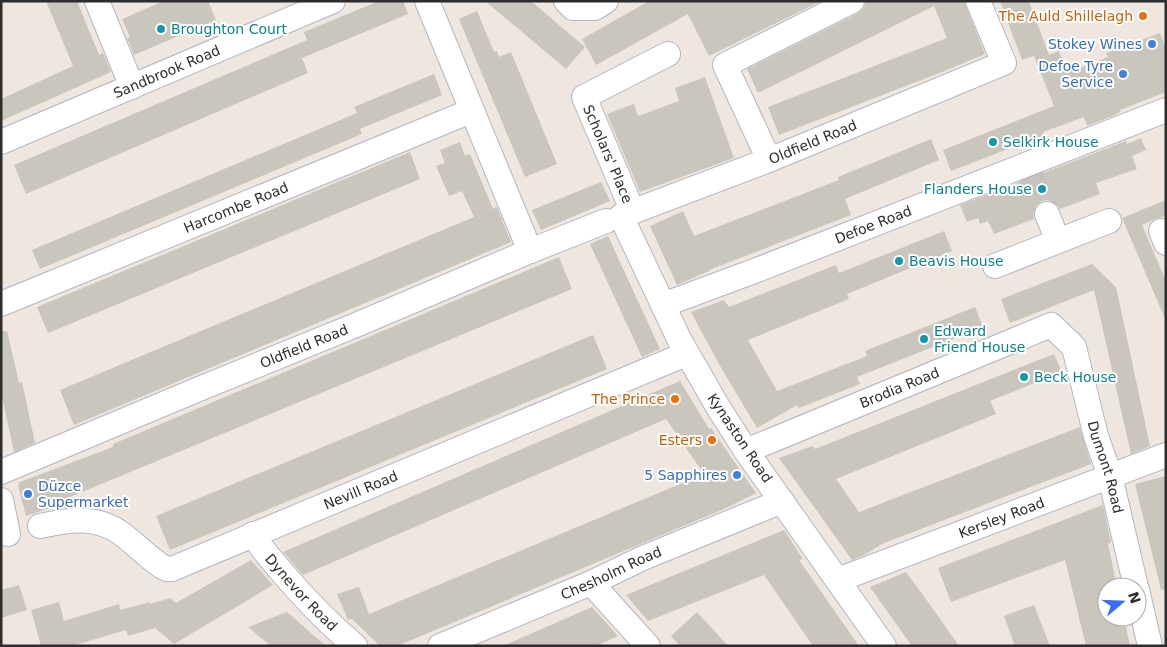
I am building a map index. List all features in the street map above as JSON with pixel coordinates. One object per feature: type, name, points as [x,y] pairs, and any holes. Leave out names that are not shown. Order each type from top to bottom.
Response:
[{"type":"street","points":[[97,1],[132,87]]},
{"type":"street","name":"Sandbrook Road","points":[[1,142],[333,1]]},
{"type":"street","points":[[427,1],[530,251]]},
{"type":"street","points":[[566,1],[573,8],[595,8],[606,1]]},
{"type":"street","points":[[770,160],[725,65],[852,1]]},
{"type":"street","name":"Oldfield Road","points":[[1,472],[530,251],[770,160],[1004,64],[978,1]]},
{"type":"street","name":"Scholars' Place","points":[[620,216],[584,97],[668,54]]},
{"type":"street","name":"Defoe Road","points":[[663,305],[1028,169],[1166,110]]},
{"type":"street","name":"Harcombe Road","points":[[1,304],[471,111]]},
{"type":"street","points":[[1047,214],[1058,241]]},
{"type":"street","name":"Kynaston Road","points":[[620,216],[686,354],[718,407],[746,451],[884,646]]},
{"type":"street","points":[[995,266],[1109,221]]},
{"type":"street","name":"Brodia Road","points":[[746,451],[1051,325],[1074,347]]},
{"type":"street","name":"Dumont Road","points":[[1074,347],[1096,436],[1110,476],[1134,577]]},
{"type":"street","name":"Nevill Road","points":[[19,531],[74,520],[92,520],[108,525],[120,532],[149,557],[167,569],[172,569],[686,354]]},
{"type":"street","name":"Kersley Road","points":[[838,580],[1166,455]]},
{"type":"street","points":[[1,500],[19,531]]},
{"type":"street","name":"Chesholm Road","points":[[440,646],[592,583],[643,558],[782,501]]},
{"type":"street","name":"Dynevor Road","points":[[253,534],[260,547],[300,594],[354,646]]},
{"type":"street","points":[[592,583],[648,646]]},
{"type":"street","name":"Dumont Road","points":[[1146,627],[1150,646]]},
{"type":"building","points":[[46,1],[77,1],[99,55],[103,53],[111,72],[1,121],[1,99],[73,66]]},
{"type":"building","name":"Broughton Court","points":[[164,1],[208,1],[216,20],[134,55],[127,38],[130,37],[122,19]]},
{"type":"building","points":[[379,1],[403,1],[408,14],[302,58],[308,73],[26,194],[14,165],[307,40],[304,32]]},
{"type":"building","points":[[485,1],[531,1],[585,47],[566,69]]},
{"type":"building","points":[[649,1],[821,1],[709,56],[688,14],[596,65],[582,39]]},
{"type":"building","points":[[866,1],[964,1],[985,54],[779,135],[768,107],[947,38],[934,6],[758,93],[747,69],[858,13],[864,8]]},
{"type":"building","points":[[1000,1],[1029,1],[1049,55],[1059,51],[1067,73],[1108,57],[1106,53],[1160,33],[1166,49],[1166,92],[1120,110],[1115,115],[1087,126],[1084,117],[1043,132],[1044,135],[951,171],[943,150],[1054,106],[1034,56],[1022,60]]},
{"type":"building","points":[[477,11],[494,52],[497,51],[499,57],[511,52],[557,164],[525,177],[459,19]]},
{"type":"building","points":[[434,74],[442,95],[360,129],[362,134],[40,269],[32,250],[357,113],[354,107]]},
{"type":"building","points":[[705,77],[734,158],[640,192],[607,114],[634,104],[638,116],[679,101],[675,88]]},
{"type":"building","name":"Flanders House","points":[[1141,138],[1146,150],[1132,156],[1137,169],[1096,183],[1100,194],[1060,209],[1055,203],[1048,200],[1042,201],[1036,206],[1033,213],[1034,219],[994,234],[988,221],[980,224],[978,218],[967,222],[960,205],[1126,141],[1127,144]]},
{"type":"building","points":[[931,139],[939,160],[845,199],[851,215],[709,270],[677,285],[650,226],[683,211],[694,236],[839,180],[838,177]]},
{"type":"building","points":[[460,142],[465,156],[470,154],[493,209],[497,207],[511,242],[74,425],[60,390],[474,217],[462,191],[449,196],[436,166],[445,163],[440,150]]},
{"type":"building","points":[[410,152],[420,179],[48,333],[37,307]]},
{"type":"building","points":[[601,182],[610,201],[541,230],[532,210]]},
{"type":"building","points":[[1166,200],[1166,216],[1142,225],[1166,281],[1166,321],[1122,218]]},
{"type":"building","points":[[944,231],[952,251],[847,294],[849,299],[748,340],[777,391],[867,356],[865,351],[975,307],[983,327],[857,377],[860,384],[799,408],[797,405],[757,428],[691,312],[724,300],[729,307],[836,265],[839,273]]},
{"type":"building","points":[[608,236],[660,349],[642,357],[590,244]]},
{"type":"building","points":[[559,257],[572,289],[70,497],[73,503],[56,506],[26,516],[18,486],[20,482],[113,447],[113,444]]},
{"type":"building","points":[[1092,264],[1116,287],[1150,446],[1131,454],[1094,290],[1010,323],[1001,299]]},
{"type":"building","points":[[1,331],[7,331],[19,383],[22,382],[35,443],[14,452],[1,392]]},
{"type":"building","points":[[593,335],[607,369],[170,550],[156,516]]},
{"type":"building","points":[[1054,354],[1062,372],[990,401],[996,414],[836,479],[859,512],[1080,427],[1091,464],[884,543],[852,560],[779,458],[813,446],[815,449]]},
{"type":"building","points":[[680,381],[709,429],[711,428],[756,493],[724,509],[397,646],[380,646],[352,619],[348,620],[337,594],[359,587],[369,614],[704,474],[666,419],[303,575],[283,552]]},
{"type":"building","points":[[1166,476],[1166,589],[1161,590],[1135,484]]},
{"type":"building","points":[[1103,505],[1111,542],[1108,544],[1115,577],[1097,577],[1097,627],[1126,627],[1130,646],[1086,646],[1065,560],[951,602],[938,568]]},
{"type":"building","points":[[784,530],[803,559],[799,560],[859,646],[813,646],[764,575],[648,621],[626,595]]},
{"type":"building","points":[[251,560],[273,585],[174,644],[155,628],[128,636],[126,630],[72,646],[41,646],[31,610],[59,602],[64,621],[119,604],[120,610],[170,598],[176,603]]},
{"type":"building","points":[[906,572],[959,646],[912,646],[870,587]]},
{"type":"building","points":[[19,585],[27,610],[1,618],[1,590]]},
{"type":"building","points":[[1034,605],[1050,646],[1015,646],[1004,616]]},
{"type":"building","points":[[592,607],[618,636],[596,646],[503,646]]},
{"type":"building","points":[[287,612],[326,646],[271,646],[248,627]]},
{"type":"building","points":[[697,612],[728,646],[680,646],[671,636]]},
{"type":"tunnel","points":[[1030,172],[1047,214]]},
{"type":"place","name":"The Auld Shillelagh","points":[[1143,16]]},
{"type":"place","name":"Broughton Court","points":[[161,29]]},
{"type":"place","name":"Stokey Wines","points":[[1152,44]]},
{"type":"place","name":"Defoe Tyre Service","points":[[1123,74]]},
{"type":"place","name":"Selkirk House","points":[[993,142]]},
{"type":"place","name":"Flanders House","points":[[1042,189]]},
{"type":"place","name":"Beavis House","points":[[899,261]]},
{"type":"place","name":"Edward Friend House","points":[[924,339]]},
{"type":"place","name":"Beck House","points":[[1024,377]]},
{"type":"place","name":"The Prince","points":[[675,399]]},
{"type":"place","name":"Esters","points":[[712,440]]},
{"type":"place","name":"5 Sapphires","points":[[737,475]]},
{"type":"place","name":"Düzce Supermarket","points":[[28,494]]}]
